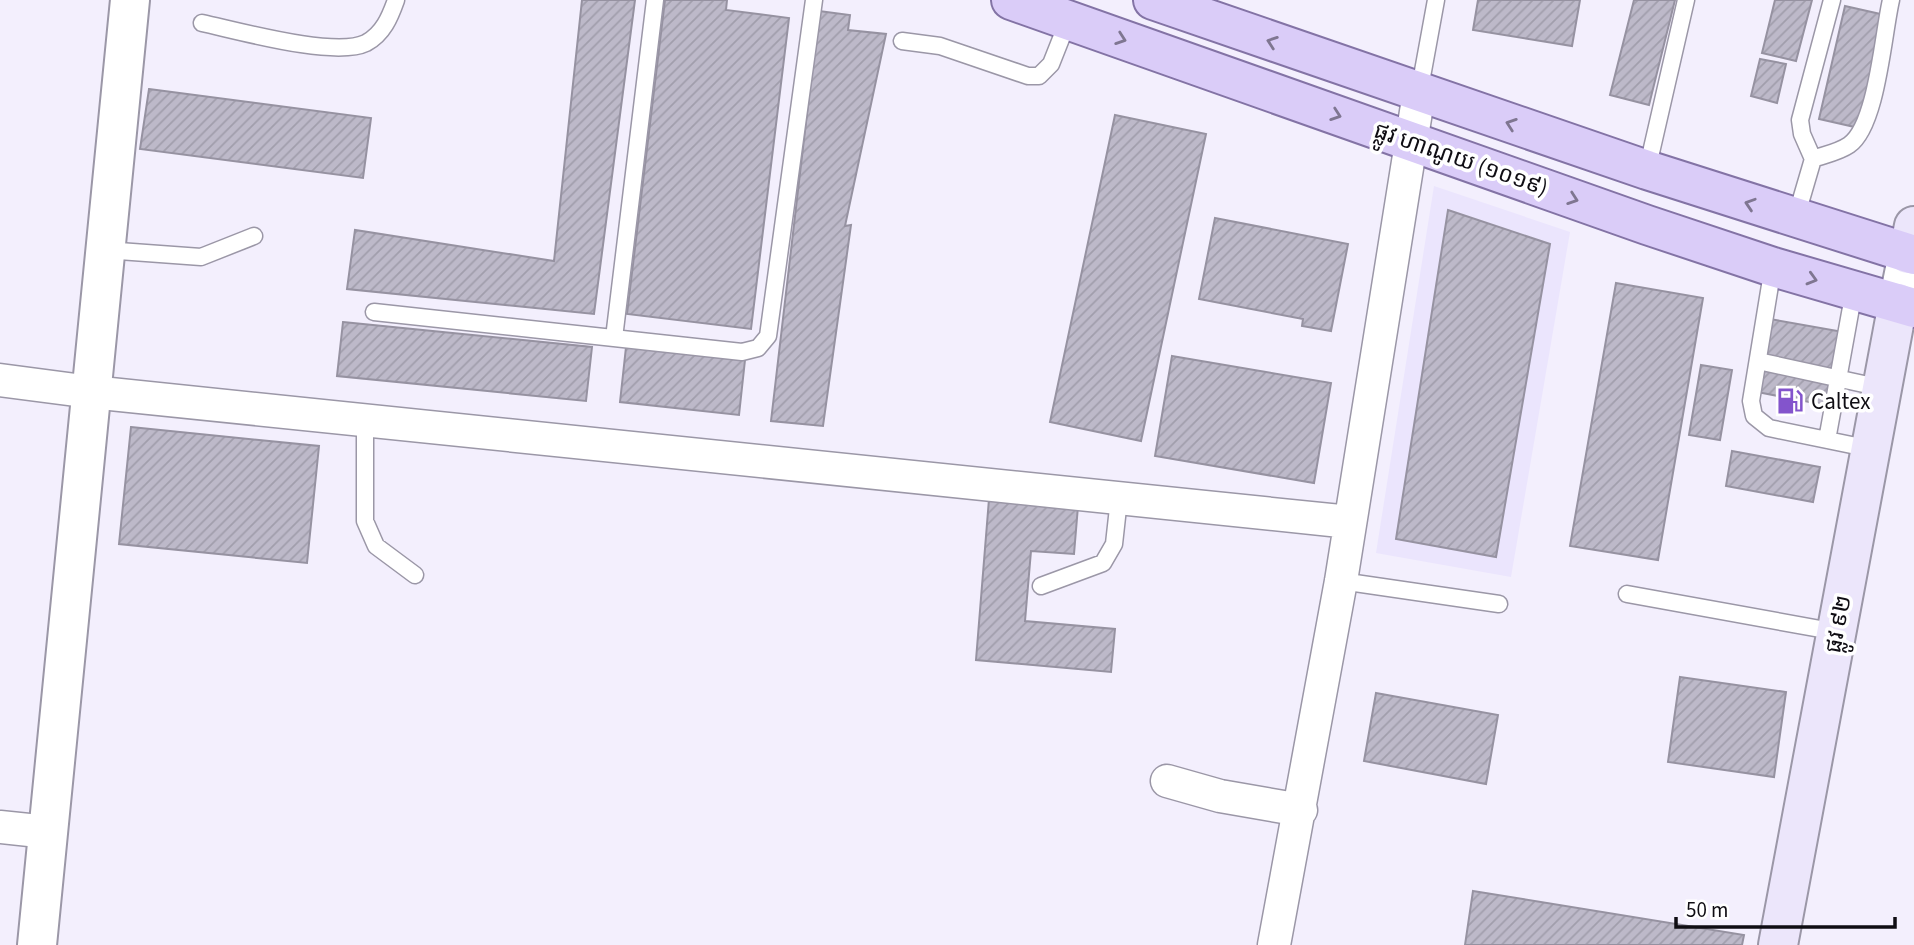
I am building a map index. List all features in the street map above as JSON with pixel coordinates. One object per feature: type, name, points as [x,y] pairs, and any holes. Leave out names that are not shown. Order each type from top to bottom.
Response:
[{"type":"main road","name":"ផ្លូវ ហាណូយ (១០១៩)","points":[[1011,0],[1773,267],[1906,305]]},
{"type":"main road","points":[[1153,0],[1419,93],[1795,219],[1912,245]]},
{"type":"main road","name":"ផ្លូវ ៩២","points":[[1779,945],[1883,388],[1906,305]]},
{"type":"street","points":[[37,945],[130,0]]},
{"type":"street","points":[[1274,945],[1301,810],[1340,581],[1419,93]]},
{"type":"street","points":[[1906,305],[1912,245]]},
{"type":"street","points":[[0,380],[91,392],[1350,522]]},
{"type":"street","points":[[1167,781],[1220,796],[1301,810]]},
{"type":"street","points":[[0,827],[48,832]]},
{"type":"lane","points":[[202,23],[337,49],[365,43],[383,30],[396,0]]},
{"type":"lane","points":[[614,338],[655,0]]},
{"type":"lane","points":[[374,312],[742,352],[758,348],[768,336],[814,0]]},
{"type":"lane","points":[[1419,93],[1436,0]]},
{"type":"lane","points":[[1647,170],[1686,0]]},
{"type":"lane","points":[[1795,219],[1813,159],[1802,134],[1800,120],[1832,0]]},
{"type":"lane","points":[[1813,159],[1849,145],[1860,134],[1870,108],[1891,0]]},
{"type":"lane","points":[[902,41],[940,47],[1028,76],[1039,76],[1051,64],[1068,21]]},
{"type":"lane","points":[[105,250],[177,258],[201,257],[254,236]]},
{"type":"lane","points":[[1773,267],[1751,401],[1754,416],[1769,428],[1871,449]]},
{"type":"lane","points":[[1827,440],[1854,291]]},
{"type":"lane","points":[[1758,361],[1883,388]]},
{"type":"lane","points":[[365,420],[365,521],[376,546],[415,575]]},
{"type":"lane","points":[[1041,586],[1103,564],[1114,544],[1119,499]]},
{"type":"lane","points":[[1340,581],[1499,604]]},
{"type":"lane","points":[[1628,594],[1837,632]]},
{"type":"shaded area","points":[[1434,186],[1570,232],[1511,577],[1376,553]]},
{"type":"building","points":[[582,0],[635,0],[594,314],[347,289],[355,230],[554,261]]},
{"type":"building","points":[[665,0],[727,0],[726,10],[789,18],[751,329],[627,314]]},
{"type":"building","points":[[1478,0],[1580,0],[1572,46],[1473,30]]},
{"type":"building","points":[[1634,0],[1675,0],[1649,105],[1610,95]]},
{"type":"building","points":[[1775,0],[1812,0],[1796,61],[1762,53]]},
{"type":"building","points":[[1845,6],[1885,15],[1859,128],[1819,119]]},
{"type":"building","points":[[819,11],[850,15],[848,30],[886,34],[845,226],[851,225],[823,426],[771,421]]},
{"type":"building","points":[[1760,59],[1786,64],[1777,103],[1751,96]]},
{"type":"building","points":[[149,89],[371,118],[363,178],[140,149]]},
{"type":"building","points":[[1115,115],[1206,134],[1141,441],[1050,422]]},
{"type":"building","points":[[1448,210],[1550,244],[1496,557],[1396,539]]},
{"type":"building","points":[[1215,218],[1348,244],[1331,331],[1302,326],[1303,319],[1199,299]]},
{"type":"building","points":[[1616,283],[1703,298],[1658,560],[1570,546]]},
{"type":"building","points":[[1770,319],[1849,333],[1836,407],[1757,392]]},
{"type":"building","points":[[343,322],[592,347],[586,401],[337,376]]},
{"type":"building","points":[[626,347],[745,360],[739,415],[620,402]]},
{"type":"building","points":[[1172,356],[1331,383],[1314,483],[1155,456]]},
{"type":"building","points":[[1701,365],[1732,370],[1720,440],[1689,435]]},
{"type":"building","points":[[131,427],[319,446],[307,563],[119,544]]},
{"type":"building","points":[[1732,451],[1820,467],[1813,502],[1726,486]]},
{"type":"building","points":[[989,499],[1078,506],[1074,554],[1031,551],[1025,621],[1115,629],[1111,672],[976,660]]},
{"type":"building","points":[[1680,677],[1786,692],[1774,777],[1668,762]]},
{"type":"building","points":[[1376,693],[1498,715],[1486,784],[1364,761]]},
{"type":"building","points":[[1473,891],[1744,935],[1742,945],[1465,945]]},
{"type":"place","name":"Caltex","points":[[1790,401]]}]
